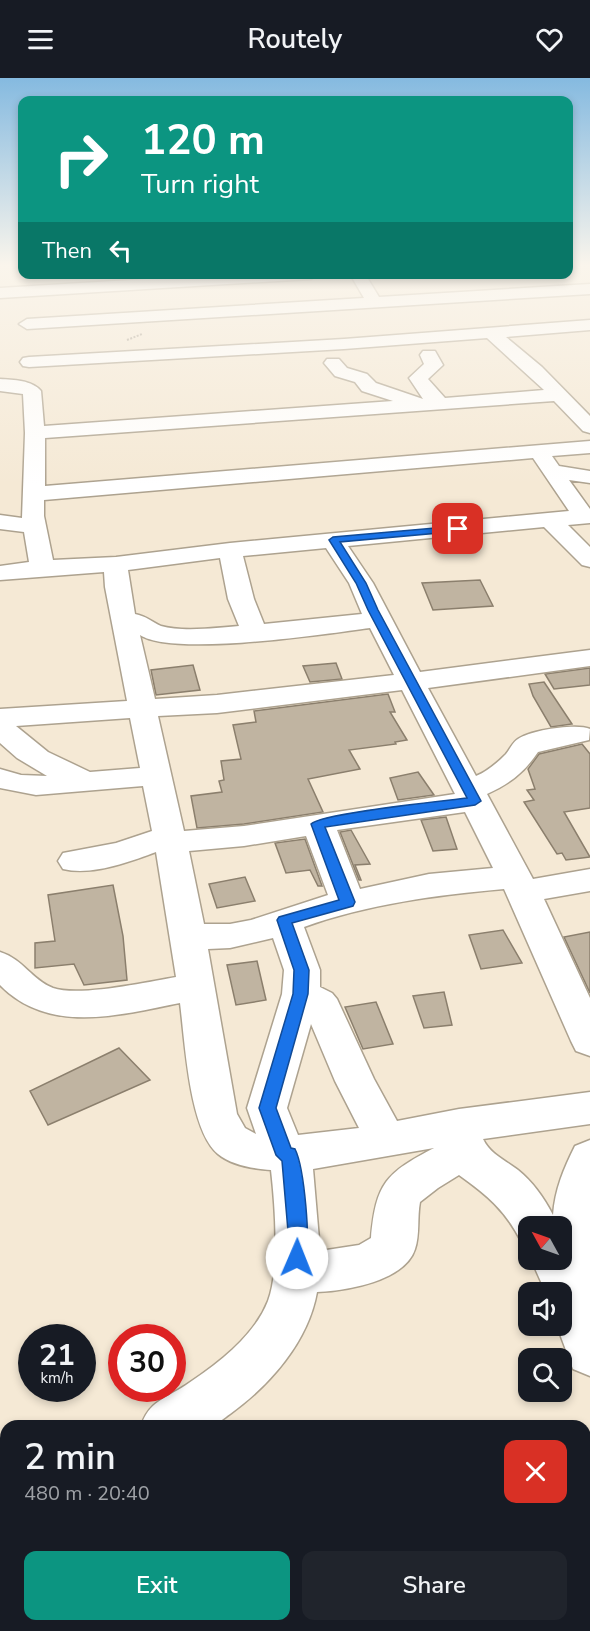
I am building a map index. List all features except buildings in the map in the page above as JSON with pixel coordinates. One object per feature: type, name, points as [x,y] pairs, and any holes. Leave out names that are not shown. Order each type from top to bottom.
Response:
[{"type":"street","points":[[26,339],[33,383],[36,433],[33,516],[42,567]]},
{"type":"street","points":[[29,362],[399,339]]},
{"type":"street","points":[[436,405],[418,378],[434,365],[432,354],[441,339]]},
{"type":"street","points":[[494,339],[507,347],[565,393],[590,426]]},
{"type":"street","points":[[302,345],[322,355],[324,359],[322,364]]},
{"type":"street","points":[[408,357],[507,347]]},
{"type":"street","points":[[183,352],[195,371]]},
{"type":"street","points":[[322,364],[365,360]]},
{"type":"street","points":[[322,364],[361,378],[369,387],[385,393],[436,405]]},
{"type":"street","points":[[0,385],[33,383]]},
{"type":"street","points":[[359,411],[371,399],[385,393]]},
{"type":"street","points":[[36,433],[359,411],[565,393]]},
{"type":"street","points":[[0,502],[33,497],[590,447]]},
{"type":"street","points":[[538,451],[587,516]]},
{"type":"street","points":[[553,471],[590,477]]},
{"type":"street","points":[[0,573],[42,567],[116,564],[230,550],[587,516]]},
{"type":"street","points":[[551,520],[590,560]]},
{"type":"street","points":[[0,522],[36,527]]},
{"type":"street","points":[[333,540],[361,583],[518,884],[590,1041]]},
{"type":"street","points":[[230,550],[239,591],[255,634]]},
{"type":"street","points":[[116,564],[117,587],[189,938],[216,1114],[224,1133],[239,1146],[260,1152],[287,1155],[386,1140],[461,1139],[590,1107]]},
{"type":"street","points":[[124,619],[138,622],[155,633],[201,638],[378,619]]},
{"type":"street","points":[[0,718],[141,707],[217,704],[411,680],[462,676],[590,658]]},
{"type":"street","points":[[0,724],[11,740],[46,765],[87,782]]},
{"type":"street","points":[[75,861],[122,853],[170,839],[244,836],[472,796],[499,777],[527,746],[539,741],[579,734]]},
{"type":"street","points":[[0,778],[17,784],[36,786],[156,776]]},
{"type":"street","points":[[318,824],[348,902]]},
{"type":"street","points":[[189,938],[256,932],[284,920],[348,902],[429,885],[518,884],[590,879]]},
{"type":"street","points":[[177,1420],[203,1405],[258,1358],[276,1334],[290,1306],[299,1243],[287,1155],[267,1108],[301,994],[302,970],[284,920]]},
{"type":"street","points":[[0,965],[10,972],[23,989],[45,1000],[70,1004],[196,987]]},
{"type":"street","points":[[301,994],[319,1003],[324,1009],[355,1080],[386,1140]]},
{"type":"street","points":[[295,1272],[350,1268],[380,1260],[393,1248],[397,1204],[402,1192],[461,1139]]},
{"type":"street","points":[[461,1139],[472,1161],[504,1185],[525,1206],[531,1216]]},
{"type":"street","points":[[590,1158],[577,1191],[573,1251],[560,1273],[590,1353]]},
{"type":"path","points":[[116,356],[127,347],[129,339]]},
{"type":"route","points":[[297,1258],[299,1243],[292,1168],[289,1155],[285,1155],[267,1108],[278,1078],[279,1067],[301,994],[302,970],[284,920],[348,902],[318,824],[475,801],[373,610],[361,583],[333,540],[458,529]]}]
